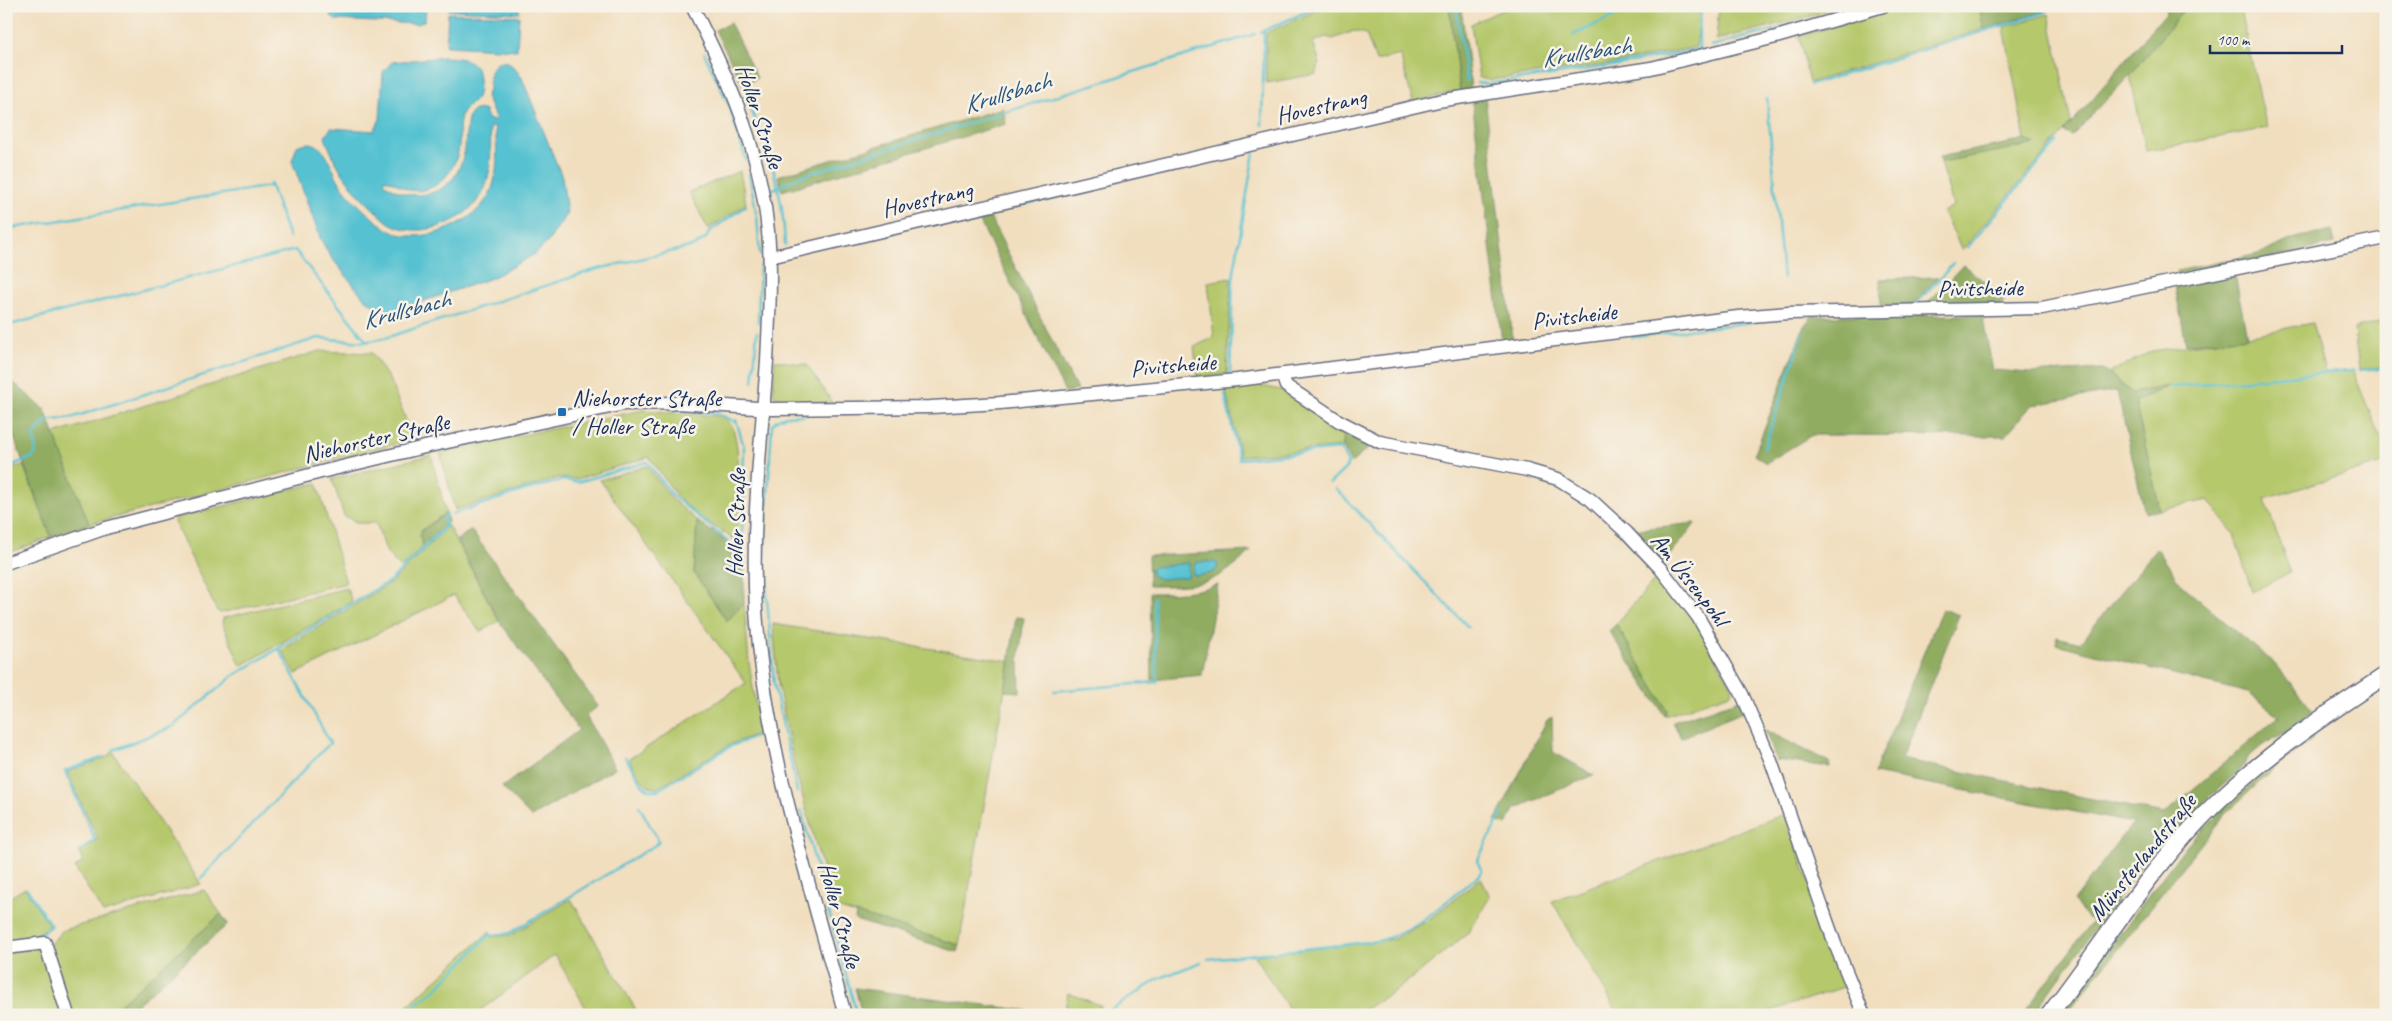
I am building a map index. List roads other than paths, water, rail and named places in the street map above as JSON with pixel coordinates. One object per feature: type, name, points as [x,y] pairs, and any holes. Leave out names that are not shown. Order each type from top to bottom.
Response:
[{"type":"main road","name":"Münsterlandstraße","points":[[2049,1015],[2179,842],[2219,801],[2272,754],[2386,675]]},
{"type":"street","name":"Holler Straße","points":[[692,6],[732,87],[746,123],[764,205],[770,257],[771,290],[755,562],[761,671],[768,720],[781,777],[845,1015]]},
{"type":"street","name":"Hovestrang","points":[[770,257],[1438,101],[1651,68],[1776,38],[1884,6]]},
{"type":"street","name":"Pivitsheide","points":[[763,409],[932,407],[980,404],[1282,375],[1789,312],[2042,308],[2386,238]]},
{"type":"street","name":"Am Üssenpohl","points":[[1282,375],[1286,386],[1339,421],[1380,442],[1527,470],[1558,479],[1590,499],[1627,533],[1661,569],[1698,617],[1742,694],[1771,761],[1835,944],[1864,1015]]},
{"type":"street","name":"Niehorster Straße","points":[[6,563],[60,543],[131,521],[410,450],[603,408],[644,402],[733,405],[763,409]]},
{"type":"street","points":[[6,948],[36,942],[45,943],[68,1015]]},
{"type":"water","points":[[331,6],[426,6],[425,20],[418,24],[335,20],[331,16]]},
{"type":"water","points":[[448,6],[519,6],[519,13],[448,10]]},
{"type":"water","points":[[448,13],[519,16],[517,50],[446,46]]},
{"type":"water","points":[[443,57],[462,59],[472,63],[476,67],[479,80],[476,99],[465,109],[461,116],[459,147],[454,164],[444,179],[429,189],[420,191],[410,190],[385,179],[384,183],[405,193],[421,195],[437,191],[452,180],[461,164],[469,116],[478,109],[485,111],[489,120],[496,120],[486,96],[489,90],[490,72],[494,66],[503,61],[515,68],[522,78],[562,177],[567,213],[548,242],[535,254],[492,278],[385,314],[364,298],[331,257],[321,240],[292,161],[297,146],[308,143],[316,145],[326,154],[340,183],[350,196],[372,217],[393,232],[406,236],[420,236],[449,228],[462,221],[475,212],[484,202],[494,184],[497,159],[495,127],[490,127],[490,164],[486,185],[480,198],[458,218],[430,229],[415,230],[401,228],[388,222],[367,203],[343,174],[330,151],[325,137],[331,128],[374,131],[380,119],[383,72],[392,62]]},
{"type":"water","points":[[1197,562],[1216,562],[1218,568],[1212,573],[1195,576],[1193,574],[1194,564]]},
{"type":"water","points":[[1189,563],[1188,577],[1161,579],[1152,576],[1150,569],[1155,567]]},
{"type":"waterway","name":"Krullsbach","points":[[1261,32],[1319,6]]},
{"type":"waterway","name":"Krullsbach","points":[[1456,6],[1467,81]]},
{"type":"waterway","points":[[1573,35],[1636,6]]},
{"type":"waterway","points":[[1699,49],[1699,27],[1702,6]]},
{"type":"waterway","name":"Krullsbach","points":[[1819,19],[1846,6]]},
{"type":"waterway","points":[[1810,85],[2046,12]]},
{"type":"waterway","name":"Krullsbach","points":[[1711,46],[1801,23]]},
{"type":"waterway","points":[[1262,125],[1264,31]]},
{"type":"waterway","name":"Krullsbach","points":[[771,190],[801,176],[1255,34]]},
{"type":"waterway","name":"Krullsbach","points":[[1477,83],[1488,84],[1612,66],[1700,49]]},
{"type":"waterway","points":[[704,53],[730,108],[746,160]]},
{"type":"waterway","points":[[745,97],[768,151],[778,187],[784,224],[785,245]]},
{"type":"waterway","points":[[1767,98],[1783,279]]},
{"type":"waterway","points":[[1967,248],[2057,142]]},
{"type":"waterway","points":[[1230,376],[1233,278],[1254,152]]},
{"type":"waterway","points":[[749,174],[757,217],[760,255]]},
{"type":"waterway","points":[[270,183],[289,237]]},
{"type":"waterway","points":[[6,229],[271,186]]},
{"type":"waterway","points":[[993,212],[1091,188]]},
{"type":"waterway","name":"Krullsbach","points":[[6,468],[33,457],[36,452],[34,435],[46,421],[74,417],[318,338],[364,342],[385,338],[594,270],[694,246],[706,238],[710,231],[746,206]]},
{"type":"waterway","points":[[6,326],[295,250],[367,342]]},
{"type":"waterway","points":[[1915,305],[1954,263]]},
{"type":"waterway","points":[[758,322],[760,266]]},
{"type":"waterway","points":[[1632,337],[1761,321]]},
{"type":"waterway","points":[[753,382],[757,332]]},
{"type":"waterway","points":[[1764,448],[1803,332]]},
{"type":"waterway","points":[[2359,370],[2386,368]]},
{"type":"waterway","points":[[2171,387],[2354,370]]},
{"type":"waterway","points":[[1225,394],[1239,459],[1341,449],[1348,463],[1346,468],[1330,483]]},
{"type":"waterway","points":[[673,409],[713,413],[735,422]]},
{"type":"waterway","points":[[764,555],[772,425],[782,417],[805,415]]},
{"type":"waterway","points":[[736,420],[744,447],[742,541]]},
{"type":"waterway","points":[[453,514],[522,491],[563,480],[578,482],[647,462],[672,495],[730,543]]},
{"type":"waterway","points":[[1336,489],[1468,627]]},
{"type":"waterway","points":[[113,750],[172,727],[233,676],[391,580],[447,525],[443,518],[447,515]]},
{"type":"waterway","points":[[766,586],[774,684],[797,792]]},
{"type":"waterway","points":[[1054,691],[1157,682],[1154,598]]},
{"type":"waterway","points":[[201,878],[330,743],[279,649]]},
{"type":"waterway","points":[[625,757],[642,784],[649,790],[658,790],[731,746],[755,737]]},
{"type":"waterway","points":[[79,852],[95,840],[65,771],[104,757]]},
{"type":"waterway","points":[[411,1007],[433,992],[489,935],[510,933],[657,844],[659,841],[639,806]]},
{"type":"waterway","points":[[801,810],[857,1015]]},
{"type":"waterway","points":[[1208,959],[1378,941],[1406,930],[1431,914],[1478,876],[1482,871],[1477,861],[1502,813]]},
{"type":"waterway","points":[[27,889],[51,926],[35,938]]},
{"type":"waterway","points":[[1103,1015],[1158,979],[1201,962]]},
{"type":"place","name":"Niehorster Straße / Holler Straße","points":[[562,412]]}]
